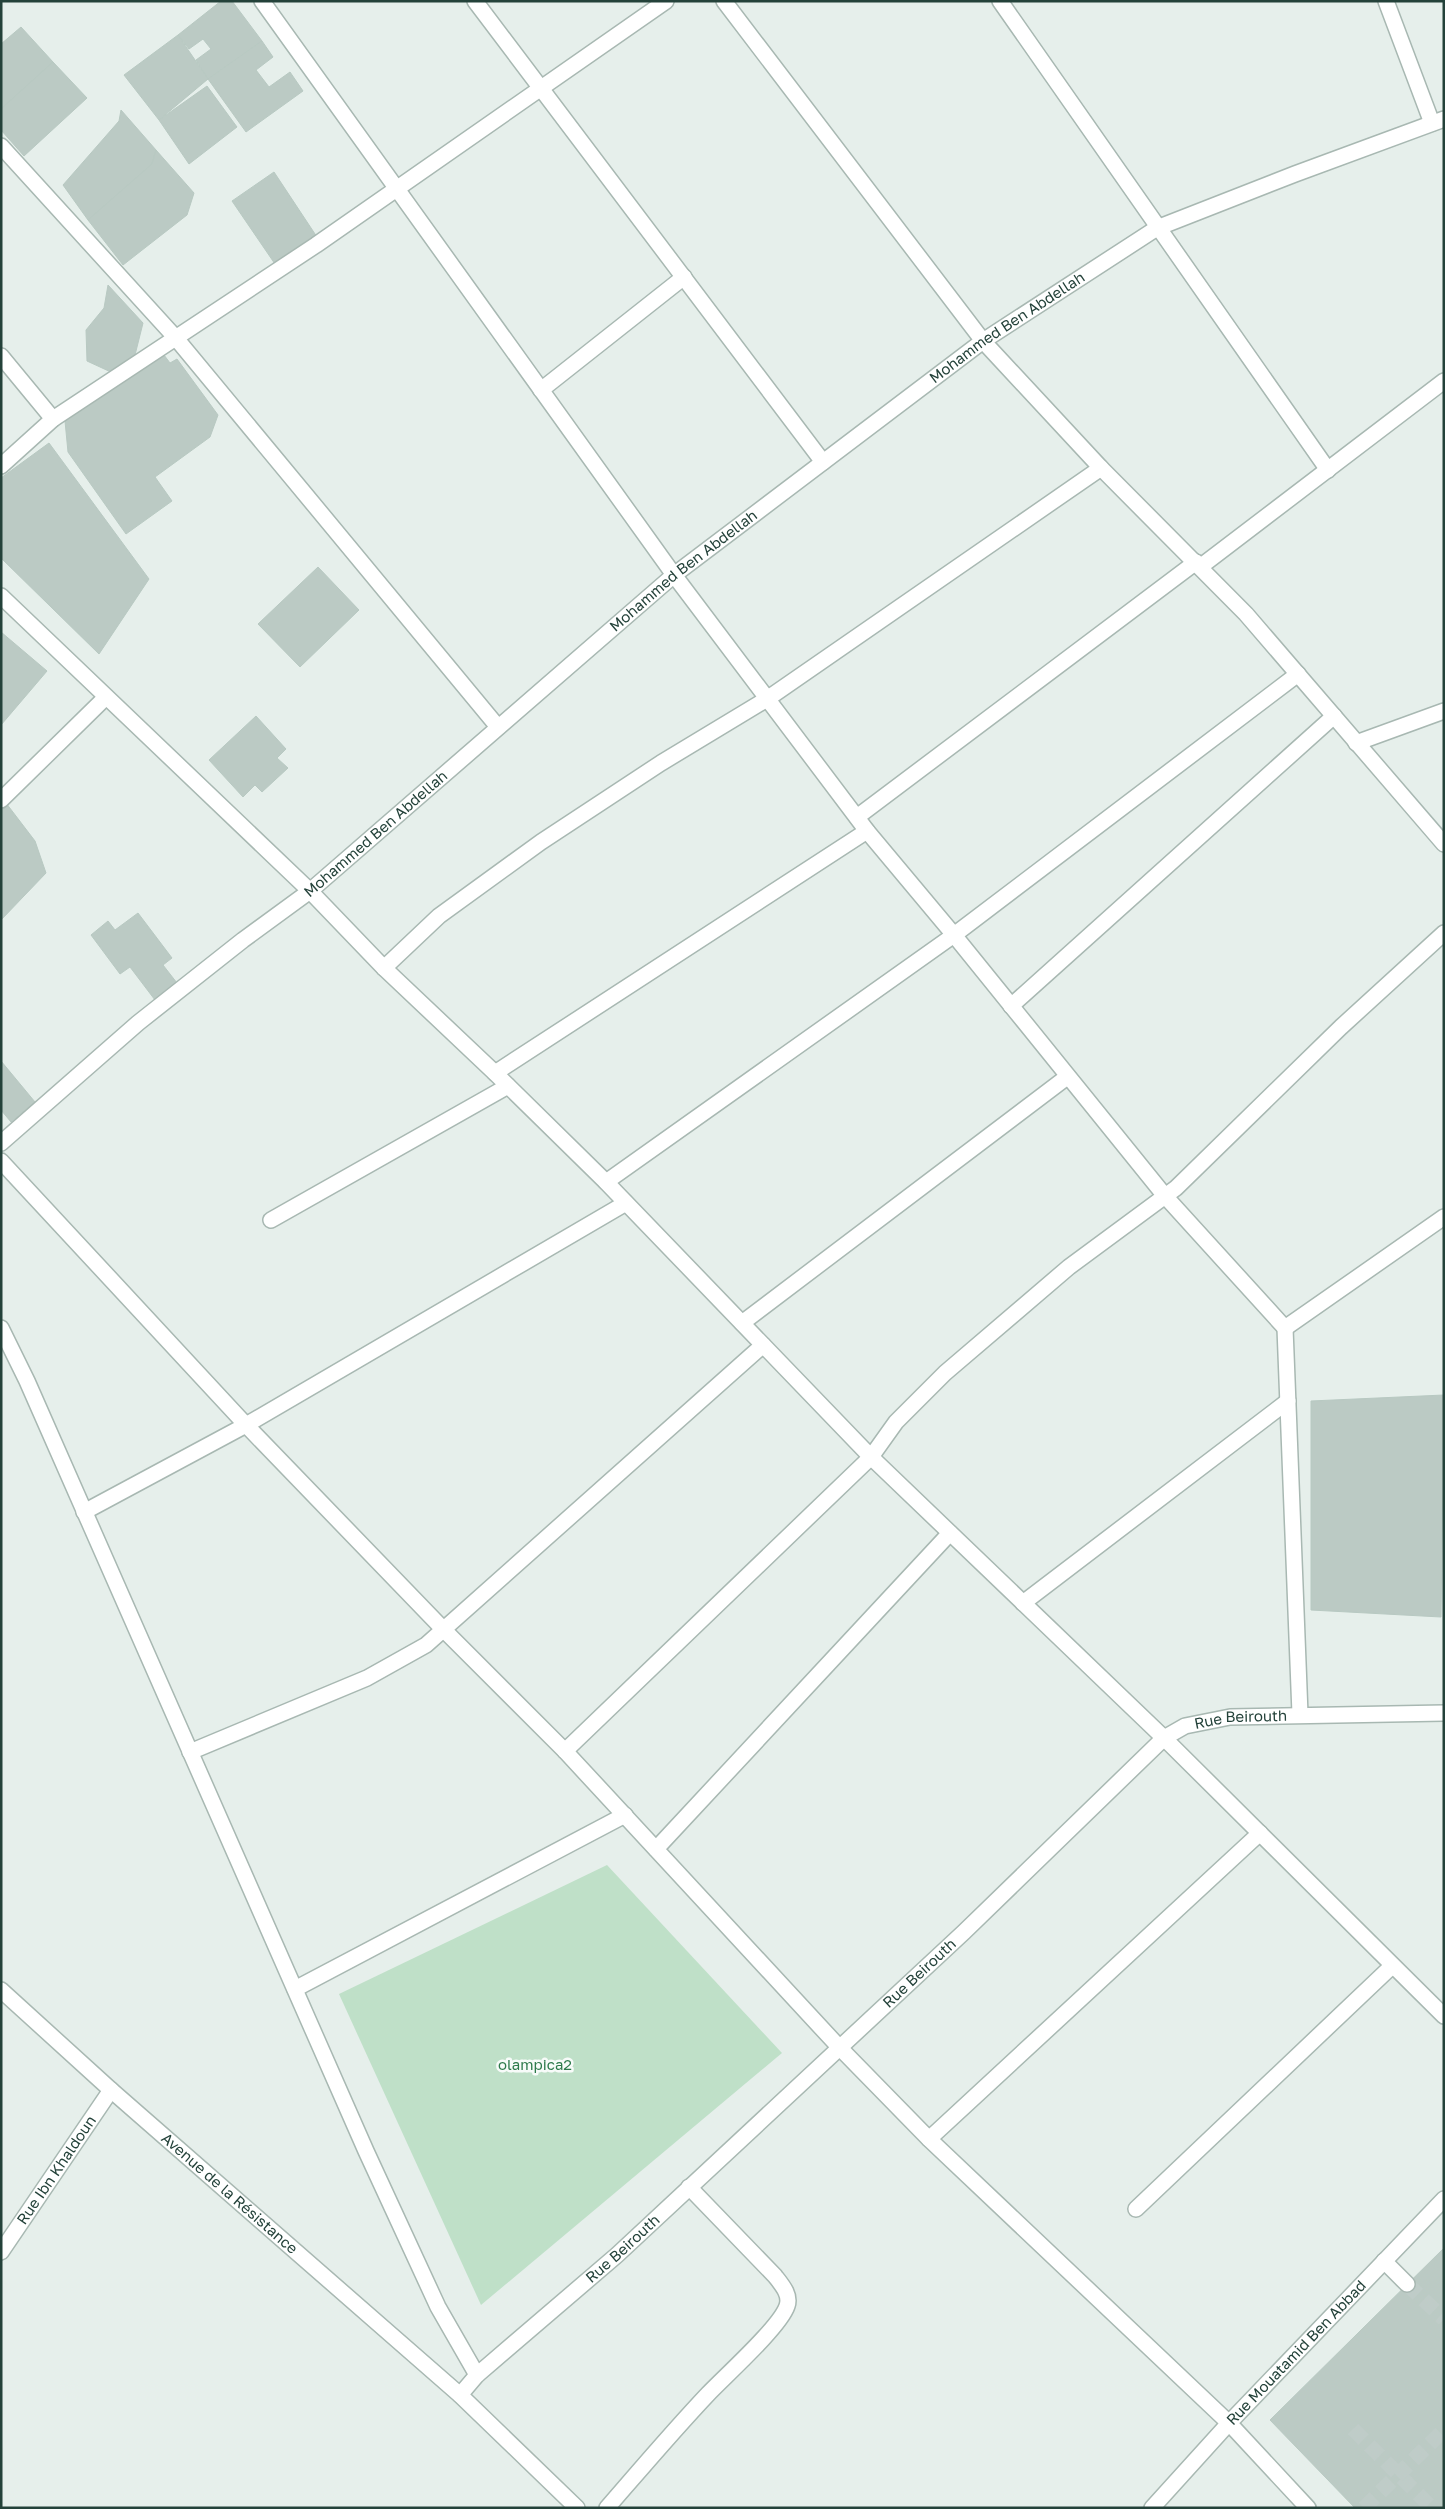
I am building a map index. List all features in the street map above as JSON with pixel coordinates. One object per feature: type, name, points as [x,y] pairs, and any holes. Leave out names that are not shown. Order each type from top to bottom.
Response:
[{"type":"street","points":[[262,1],[674,575],[867,832],[954,935],[1164,1196],[1285,1328],[1300,1714]]},
{"type":"street","points":[[475,1],[823,462]]},
{"type":"street","points":[[1,466],[53,419],[91,396],[174,337],[316,246],[666,1]]},
{"type":"street","points":[[724,1],[984,341],[1101,468],[1246,614],[1444,844]]},
{"type":"street","points":[[1000,1],[1328,470]]},
{"type":"street","points":[[1386,1],[1438,121]]},
{"type":"street","name":"Mohammed Ben Abdellah","points":[[1,1143],[138,1024],[243,940],[310,891],[674,575],[984,341],[1157,228],[1438,121]]},
{"type":"street","points":[[1,146],[174,337],[498,727]]},
{"type":"street","points":[[541,390],[684,277]]},
{"type":"street","points":[[1,356],[53,419]]},
{"type":"street","points":[[857,817],[1328,470],[1444,382]]},
{"type":"street","points":[[384,968],[439,916],[511,863],[661,763],[767,699],[1101,468]]},
{"type":"street","points":[[1,596],[310,891],[384,968],[606,1182],[871,1457],[1164,1738],[1444,2016]]},
{"type":"street","points":[[606,1182],[954,935],[1298,674]]},
{"type":"street","points":[[1,800],[106,697]]},
{"type":"street","points":[[1356,743],[1444,711]]},
{"type":"street","points":[[1011,1006],[1334,716]]},
{"type":"street","points":[[495,1073],[867,832]]},
{"type":"street","points":[[566,1751],[871,1457],[896,1422],[972,1348],[1069,1267],[1164,1196],[1444,933]]},
{"type":"street","points":[[742,1323],[1067,1077]]},
{"type":"street","points":[[271,1220],[508,1086]]},
{"type":"street","points":[[1,1161],[246,1425],[444,1630],[566,1751],[839,2047],[930,2139],[1229,2424],[1308,2508]]},
{"type":"street","points":[[84,1512],[246,1425],[626,1203]]},
{"type":"street","points":[[1285,1328],[1444,1217]]},
{"type":"street","points":[[1,1328],[438,2307],[477,2375]]},
{"type":"street","points":[[190,1752],[367,1678],[426,1645],[763,1345]]},
{"type":"street","points":[[1023,1603],[1288,1402]]},
{"type":"street","points":[[656,1849],[950,1533]]},
{"type":"street","name":"Rue Beirouth","points":[[460,2395],[477,2375],[618,2255],[964,1932],[1164,1738],[1198,1721],[1230,1717],[1300,1714],[1444,1713]]},
{"type":"street","points":[[295,1989],[625,1815]]},
{"type":"street","points":[[930,2139],[1260,1833]]},
{"type":"street","points":[[1136,2209],[1392,1966]]},
{"type":"street","name":"Avenue de la Résistance","points":[[4,1999],[460,2395],[577,2508]]},
{"type":"street","name":"Rue Ibn Khaldoun","points":[[1,2252],[111,2090]]},
{"type":"street","points":[[607,2508],[707,2395],[769,2331],[788,2305],[788,2296],[784,2286],[689,2187]]},
{"type":"street","name":"Rue Mouatamid Ben Abbad","points":[[1152,2508],[1229,2424],[1444,2199]]},
{"type":"street","points":[[1384,2261],[1407,2284]]},
{"type":"green space","name":"olampica2","points":[[607,1865],[782,2053],[481,2305],[339,1994]]},
{"type":"building","points":[[221,1],[232,1],[262,41],[208,79],[196,60],[211,49],[203,39],[189,49],[178,35]]},
{"type":"building","points":[[21,27],[53,62],[1,109],[1,44]]},
{"type":"building","points":[[178,35],[208,79],[159,120],[124,75]]},
{"type":"building","points":[[262,41],[273,57],[256,70],[269,87],[290,72],[303,91],[246,132],[208,79]]},
{"type":"building","points":[[53,62],[87,98],[24,156],[1,130],[1,109]]},
{"type":"building","points":[[207,86],[237,127],[189,164],[159,120]]},
{"type":"building","points":[[121,110],[156,150],[152,164],[88,220],[63,185],[119,121]]},
{"type":"building","points":[[156,150],[194,193],[187,215],[123,265],[88,220],[152,164]]},
{"type":"building","points":[[274,172],[317,237],[275,264],[232,201]]},
{"type":"building","points":[[108,285],[143,323],[135,355],[113,373],[87,361],[86,330],[104,308]]},
{"type":"building","points":[[161,351],[170,363],[177,359],[218,415],[210,437],[155,477],[172,501],[126,534],[68,452],[65,421]]},
{"type":"building","points":[[49,443],[149,579],[99,654],[1,558],[1,478]]},
{"type":"building","points":[[318,567],[359,610],[300,667],[258,624]]},
{"type":"building","points":[[1,632],[47,671],[1,725]]},
{"type":"building","points":[[256,716],[286,749],[277,758],[288,768],[262,792],[255,785],[243,797],[209,760]]},
{"type":"building","points":[[6,803],[35,841],[46,873],[1,920],[1,808]]},
{"type":"building","points":[[138,913],[172,958],[163,965],[177,983],[155,1000],[130,967],[120,974],[91,935],[108,921],[115,930]]},
{"type":"building","points":[[1,1061],[35,1102],[11,1122],[1,1110]]},
{"type":"building","points":[[1444,1395],[1441,1617],[1311,1610],[1311,1401]]},
{"type":"building","points":[[1444,2248],[1444,2508],[1355,2508],[1270,2420]]},
{"type":"tunnel","points":[[1407,2284],[1444,2319]]},
{"type":"tunnel","points":[[1353,2429],[1432,2508]]},
{"type":"tunnel","points":[[1364,2508],[1444,2430]]}]
